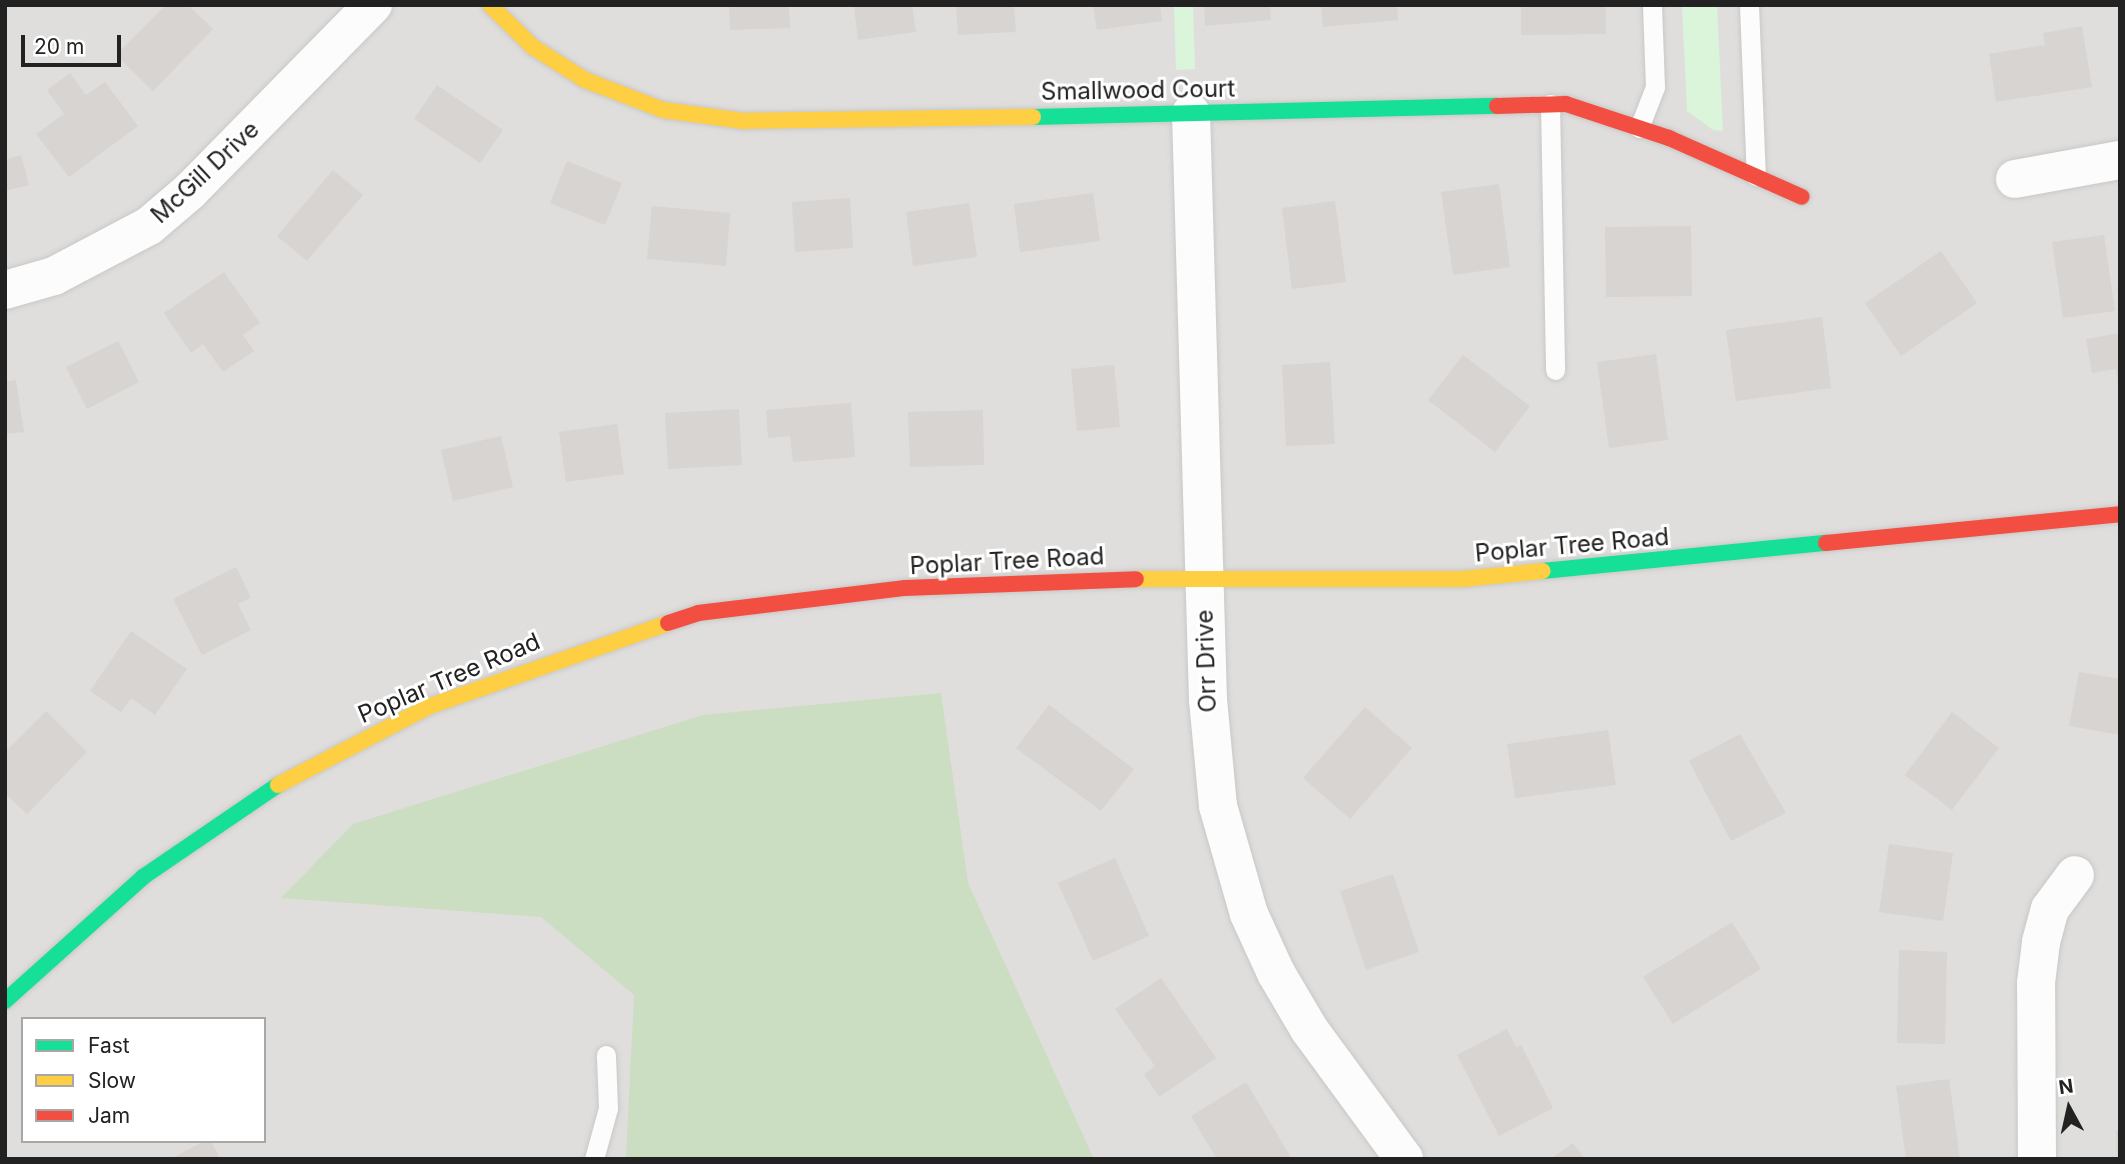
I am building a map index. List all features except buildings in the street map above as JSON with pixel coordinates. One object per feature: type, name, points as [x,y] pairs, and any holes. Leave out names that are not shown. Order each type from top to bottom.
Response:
[{"type":"main road","name":"Smallwood Court","points":[[490,5],[533,47],[584,79],[636,101],[704,118],[743,121],[1566,104],[1639,128],[1802,197]]},
{"type":"main road","name":"Poplar Tree Road","points":[[5,1001],[143,877],[246,804],[329,755],[430,706],[609,639],[698,614],[905,588],[1204,577],[1463,579],[2120,514]]},
{"type":"street","name":"McGill Drive","points":[[5,289],[54,276],[149,226],[190,191],[373,5]]},
{"type":"street","name":"Orr Drive","points":[[1191,113],[1210,756],[1228,852],[1249,914],[1309,1029],[1404,1159]]},
{"type":"street","points":[[2015,179],[2120,160]]},
{"type":"street","points":[[2037,1159],[2036,983],[2041,942],[2050,909],[2075,875]]},
{"type":"lane","points":[[1639,128],[1655,87],[1652,5]]},
{"type":"lane","points":[[1749,5],[1756,176]]},
{"type":"lane","points":[[1550,104],[1555,370]]},
{"type":"lane","points":[[594,1159],[608,1108],[606,1055]]},
{"type":"shaded area","points":[[5,5],[2120,5],[2120,1159],[5,1159]]},
{"type":"green space","points":[[1174,5],[1193,5],[1195,69],[1176,70]]},
{"type":"green space","points":[[1682,5],[1717,5],[1723,131],[1713,130],[1687,111]]},
{"type":"green space","points":[[941,693],[968,883],[1094,1159],[626,1159],[634,995],[541,917],[281,898],[353,824],[703,715]]},
{"type":"traffic: fast","points":[[1033,117],[1497,106]]},
{"type":"traffic: fast","points":[[1543,571],[1826,543]]},
{"type":"traffic: fast","points":[[5,1001],[143,877],[278,785]]},
{"type":"traffic: slow","points":[[490,5],[533,47],[585,80],[663,110],[743,121],[1033,117]]},
{"type":"traffic: slow","points":[[1136,579],[1463,579],[1543,571]]},
{"type":"traffic: slow","points":[[278,785],[430,706],[668,623]]},
{"type":"traffic: jam","points":[[1497,106],[1566,104],[1669,138],[1802,197]]},
{"type":"traffic: jam","points":[[1826,543],[2120,514]]},
{"type":"traffic: jam","points":[[668,623],[698,613],[905,588],[1136,579]]}]
